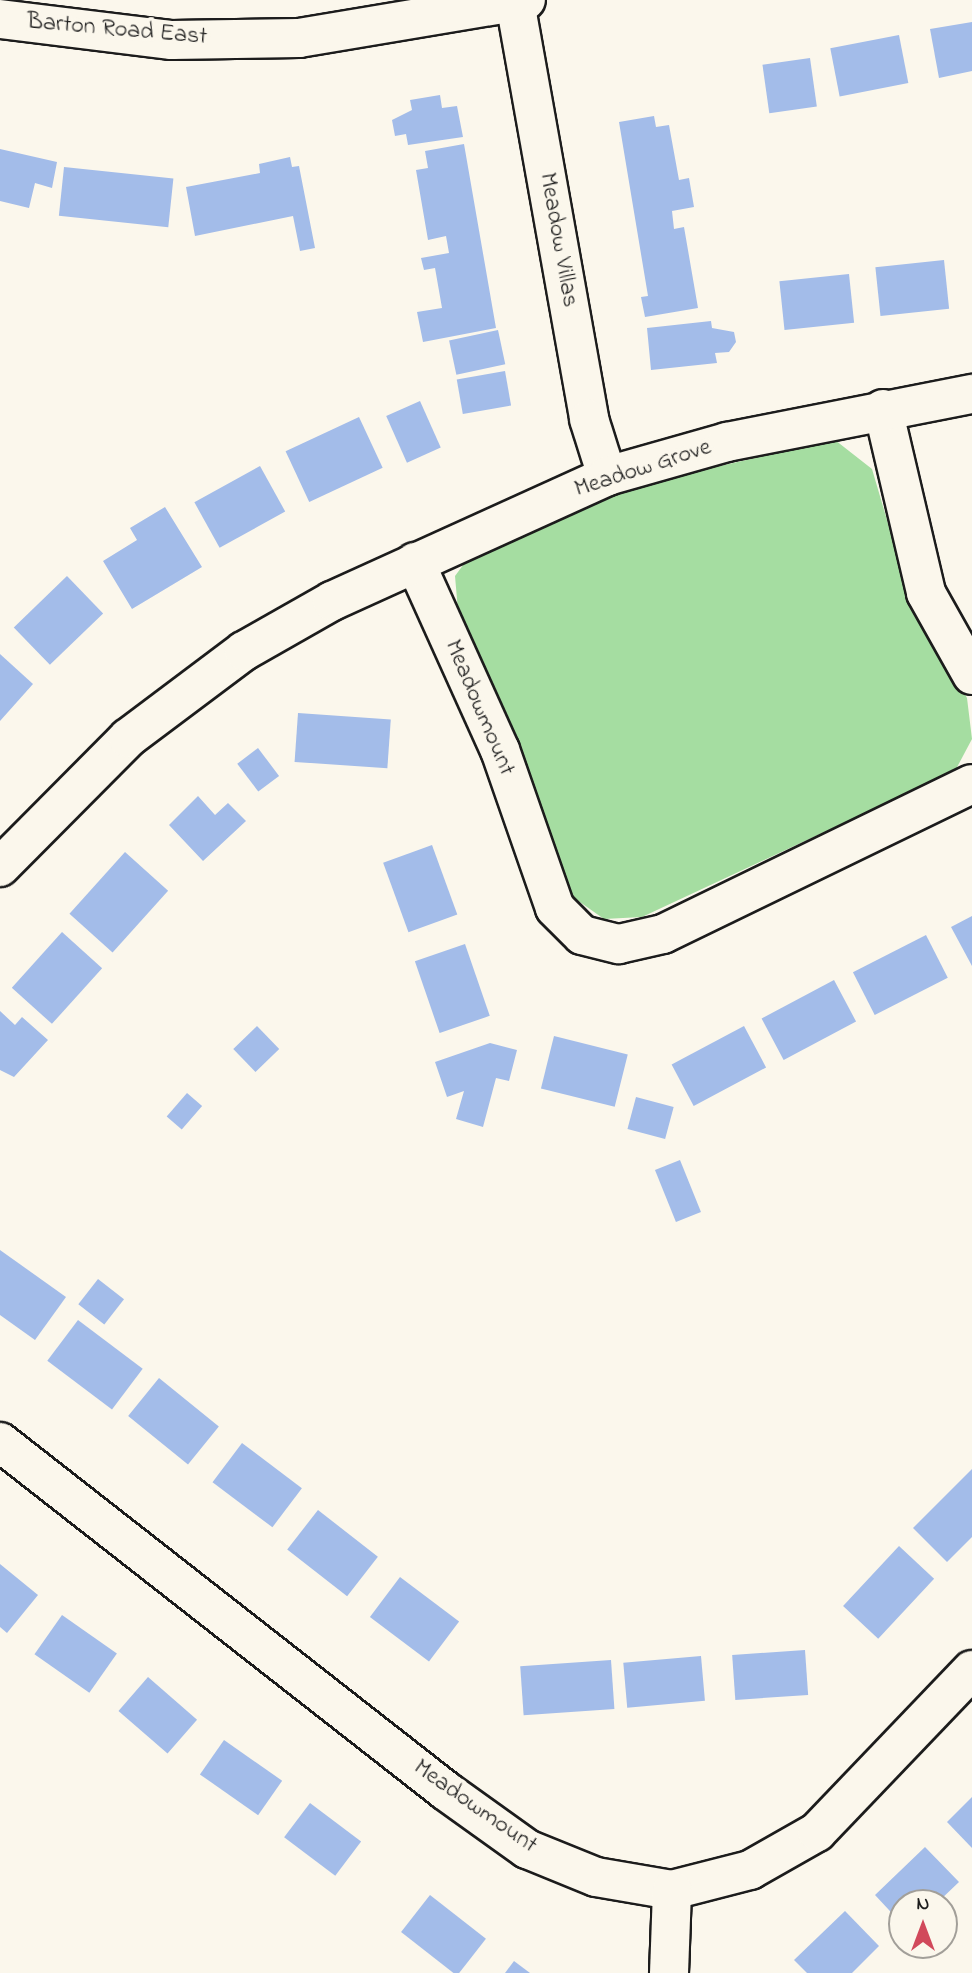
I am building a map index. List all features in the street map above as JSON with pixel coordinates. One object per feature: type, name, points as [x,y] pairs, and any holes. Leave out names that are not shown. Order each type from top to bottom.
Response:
[{"type":"street","name":"Barton Road East","points":[[0,19],[172,40],[299,38],[521,1]]},
{"type":"street","name":"Meadow Villas","points":[[521,1],[589,419],[607,476]]},
{"type":"street","name":"Meadow Grove","points":[[415,562],[607,476],[883,409],[972,394]]},
{"type":"street","points":[[883,409],[926,593],[972,675]]},
{"type":"street","points":[[0,867],[128,738],[244,651],[415,562]]},
{"type":"street","name":"Meadowmount","points":[[415,562],[500,750],[555,908],[582,935],[619,944],[663,934],[972,784]]},
{"type":"street","name":"Meadowmount","points":[[0,1441],[527,1849],[596,1877],[672,1890],[750,1870],[817,1832],[972,1670]]},
{"type":"street","points":[[668,1973],[672,1890]]},
{"type":"green space","points":[[835,440],[872,469],[912,605],[967,698],[972,739],[955,771],[642,917],[604,919],[570,895],[458,611],[455,576],[472,553],[636,485]]},
{"type":"building","points":[[972,22],[972,71],[939,78],[930,29]]},
{"type":"building","points":[[899,35],[908,83],[840,96],[830,48]]},
{"type":"building","points":[[810,58],[817,107],[769,113],[762,65]]},
{"type":"building","points":[[440,95],[442,108],[457,106],[463,137],[408,145],[406,134],[395,136],[392,120],[412,110],[410,100]]},
{"type":"building","points":[[654,116],[656,127],[669,125],[679,180],[689,178],[694,207],[672,211],[674,229],[684,227],[698,308],[645,317],[641,297],[648,296],[619,122]]},
{"type":"building","points":[[464,144],[496,328],[423,342],[417,312],[442,308],[435,268],[424,270],[421,258],[449,253],[446,236],[428,240],[416,170],[428,168],[425,151]]},
{"type":"building","points":[[0,149],[57,162],[52,188],[35,183],[29,208],[0,201]]},
{"type":"building","points":[[290,157],[292,167],[299,166],[315,248],[300,251],[293,216],[195,236],[186,187],[260,173],[259,164]]},
{"type":"building","points":[[64,167],[173,178],[168,227],[59,216]]},
{"type":"building","points":[[944,260],[949,309],[880,316],[875,267]]},
{"type":"building","points":[[849,274],[854,323],[785,330],[779,281]]},
{"type":"building","points":[[711,321],[712,328],[734,332],[736,342],[729,352],[715,353],[717,363],[651,370],[647,328]]},
{"type":"building","points":[[498,330],[505,364],[456,375],[449,340]]},
{"type":"building","points":[[505,371],[511,405],[463,414],[457,380]]},
{"type":"building","points":[[420,401],[441,448],[407,463],[386,416]]},
{"type":"building","points":[[359,417],[383,468],[309,502],[286,451]]},
{"type":"building","points":[[260,466],[285,511],[220,548],[194,502]]},
{"type":"building","points":[[165,507],[202,567],[132,609],[103,561],[137,540],[130,528]]},
{"type":"building","points":[[67,576],[103,613],[50,665],[14,627]]},
{"type":"building","points":[[0,654],[33,684],[0,721]]},
{"type":"building","points":[[298,713],[391,719],[387,768],[295,762]]},
{"type":"building","points":[[258,748],[279,776],[258,792],[237,764]]},
{"type":"building","points":[[198,796],[215,815],[228,803],[246,821],[203,861],[169,825]]},
{"type":"building","points":[[432,845],[457,915],[408,932],[383,863]]},
{"type":"building","points":[[125,852],[168,891],[113,952],[69,914]]},
{"type":"building","points":[[972,916],[972,966],[951,927]]},
{"type":"building","points":[[62,932],[102,968],[52,1024],[12,988]]},
{"type":"building","points":[[926,935],[948,978],[875,1015],[853,972]]},
{"type":"building","points":[[465,944],[490,1016],[440,1033],[415,961]]},
{"type":"building","points":[[834,980],[856,1021],[784,1060],[762,1018]]},
{"type":"building","points":[[0,1011],[15,1025],[22,1017],[48,1040],[14,1077],[0,1070]]},
{"type":"building","points":[[257,1026],[279,1049],[255,1072],[233,1049]]},
{"type":"building","points":[[744,1026],[766,1067],[694,1106],[672,1064]]},
{"type":"building","points":[[554,1036],[628,1054],[615,1107],[541,1088]]},
{"type":"building","points":[[490,1043],[517,1050],[509,1081],[496,1078],[483,1127],[456,1119],[464,1091],[447,1097],[435,1062]]},
{"type":"building","points":[[187,1093],[202,1106],[182,1130],[167,1116]]},
{"type":"building","points":[[636,1097],[674,1107],[665,1139],[627,1129]]},
{"type":"building","points":[[680,1160],[701,1212],[676,1222],[655,1170]]},
{"type":"building","points":[[0,1250],[66,1297],[35,1340],[0,1315]]},
{"type":"building","points":[[98,1279],[124,1299],[104,1325],[78,1304]]},
{"type":"building","points":[[78,1320],[143,1369],[112,1409],[47,1361]]},
{"type":"building","points":[[159,1378],[219,1426],[188,1465],[128,1416]]},
{"type":"building","points":[[242,1443],[302,1488],[272,1527],[213,1482]]},
{"type":"building","points":[[972,1469],[972,1537],[947,1562],[913,1528]]},
{"type":"building","points":[[318,1510],[378,1557],[347,1596],[287,1549]]},
{"type":"building","points":[[899,1546],[934,1579],[878,1639],[843,1606]]},
{"type":"building","points":[[0,1564],[38,1595],[7,1633],[0,1627]]},
{"type":"building","points":[[400,1577],[459,1622],[429,1661],[370,1617]]},
{"type":"building","points":[[62,1615],[117,1653],[89,1693],[34,1654]]},
{"type":"building","points":[[805,1650],[808,1695],[735,1700],[732,1655]]},
{"type":"building","points":[[701,1656],[705,1701],[627,1708],[623,1663]]},
{"type":"building","points":[[611,1660],[614,1709],[524,1715],[520,1666]]},
{"type":"building","points":[[148,1677],[197,1720],[168,1754],[118,1711]]},
{"type":"building","points":[[224,1740],[282,1781],[258,1815],[200,1774]]},
{"type":"building","points":[[972,1797],[972,1848],[947,1822]]},
{"type":"building","points":[[310,1803],[361,1842],[335,1876],[284,1837]]},
{"type":"building","points":[[925,1847],[959,1882],[952,1889],[888,1889],[888,1909],[875,1895]]},
{"type":"building","points":[[430,1895],[486,1939],[459,1973],[453,1973],[401,1932]]},
{"type":"building","points":[[845,1911],[879,1946],[852,1973],[807,1973],[794,1960]]},
{"type":"building","points":[[514,1961],[530,1973],[505,1973]]}]
